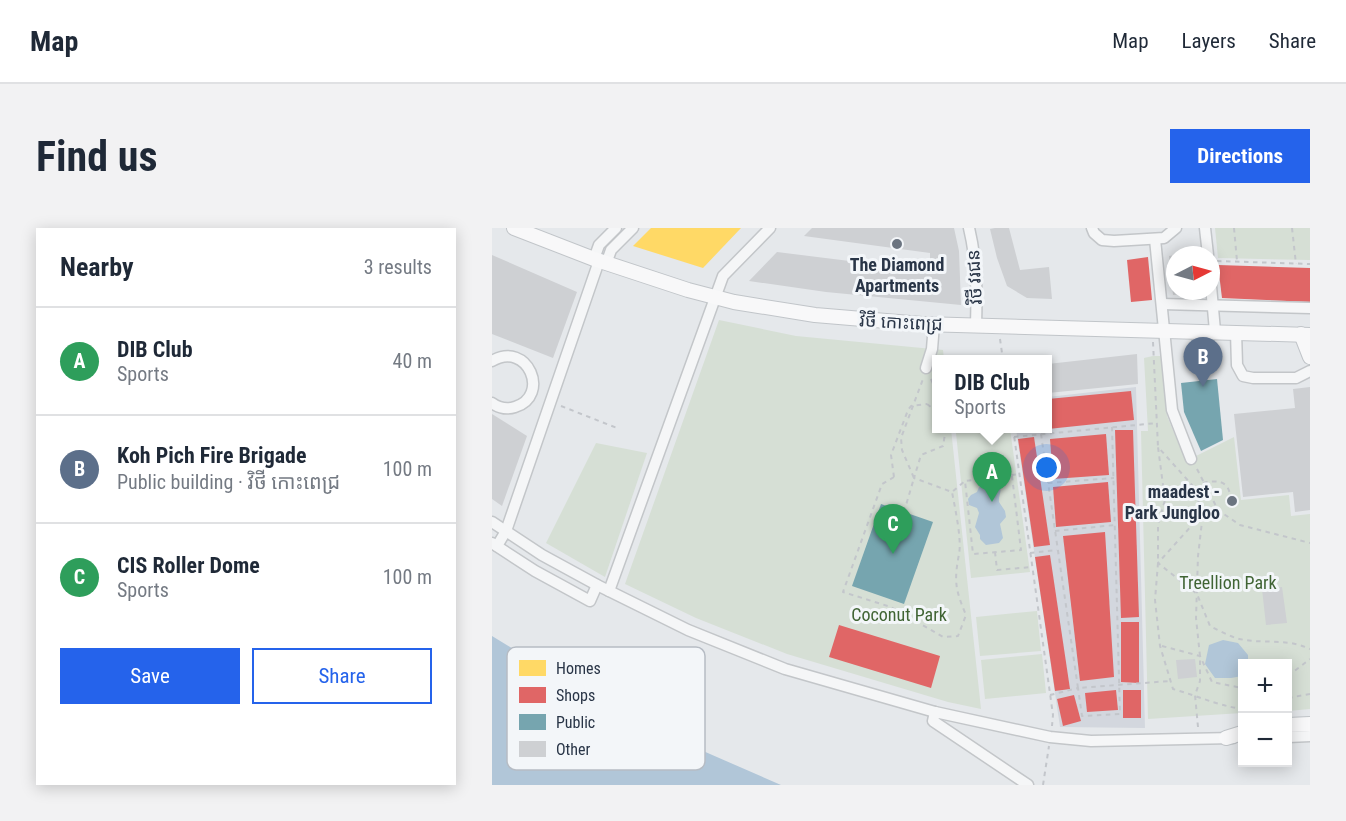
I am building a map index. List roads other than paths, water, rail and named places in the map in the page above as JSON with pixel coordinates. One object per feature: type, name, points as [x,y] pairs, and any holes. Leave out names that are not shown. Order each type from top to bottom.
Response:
[{"type":"main road","name":"វិថី កោះពេជ្រ","points":[[514,228],[600,262],[715,297],[815,315],[934,324],[1307,333]]},
{"type":"main road","points":[[1307,333],[1310,357]]},
{"type":"main road","points":[[1292,725],[1310,724]]},
{"type":"main road","points":[[1226,738],[1238,736]]},
{"type":"street","points":[[597,585],[590,601],[494,544],[506,531],[555,404],[600,262],[599,245],[616,228]]},
{"type":"street","points":[[600,262],[633,228]]},
{"type":"street","points":[[609,591],[723,276],[770,228]]},
{"type":"street","name":"វិថី វរជន","points":[[969,228],[976,272],[976,325]]},
{"type":"street","points":[[1092,228],[1102,240],[1108,241],[1164,237],[1176,228]]},
{"type":"street","points":[[1205,228],[1208,246]]},
{"type":"street","points":[[1155,238],[1162,304],[1158,330],[1172,410],[1191,459]]},
{"type":"street","points":[[1213,300],[1215,331]]},
{"type":"street","points":[[1162,304],[1310,308]]},
{"type":"street","points":[[926,368],[932,349],[934,324]]},
{"type":"street","points":[[1236,332],[1237,364],[1243,376],[1296,378],[1310,371]]},
{"type":"street","points":[[492,361],[512,356],[524,363],[532,375],[533,383],[531,394],[524,402],[510,408],[502,408],[492,403]]},
{"type":"street","points":[[531,394],[555,404]]},
{"type":"street","points":[[492,522],[542,555],[597,585],[688,630],[785,669],[935,712],[1050,737],[1091,741],[1226,738]]},
{"type":"street","points":[[935,712],[933,721],[1028,785]]},
{"type":"street","points":[[1292,737],[1310,736]]},
{"type":"water","points":[[996,481],[1001,489],[999,502],[1006,517],[1000,524],[1003,538],[999,543],[986,545],[980,539],[975,527],[979,513],[977,508],[969,505],[968,499],[977,492],[982,484]]},
{"type":"water","points":[[492,636],[510,647],[507,647],[507,770],[705,770],[705,752],[781,785],[492,785]]},
{"type":"water","points":[[1223,640],[1238,643],[1248,655],[1248,659],[1238,659],[1238,677],[1215,678],[1205,664],[1209,645]]},
{"type":"place","name":"The Diamond Apartments","points":[[897,244]]},
{"type":"place","name":"Koh Pich Fire Brigade","points":[[1203,387]]},
{"type":"place","name":"maadest - Park Jungloo","points":[[1232,501]]},
{"type":"place","name":"DIB Club","points":[[992,502]]},
{"type":"place","name":"CIS Roller Dome","points":[[893,554]]},
{"type":"park label","name":"Treellion Park","points":[[1228,582]]},
{"type":"park label","name":"Coconut Park","points":[[899,614]]}]
